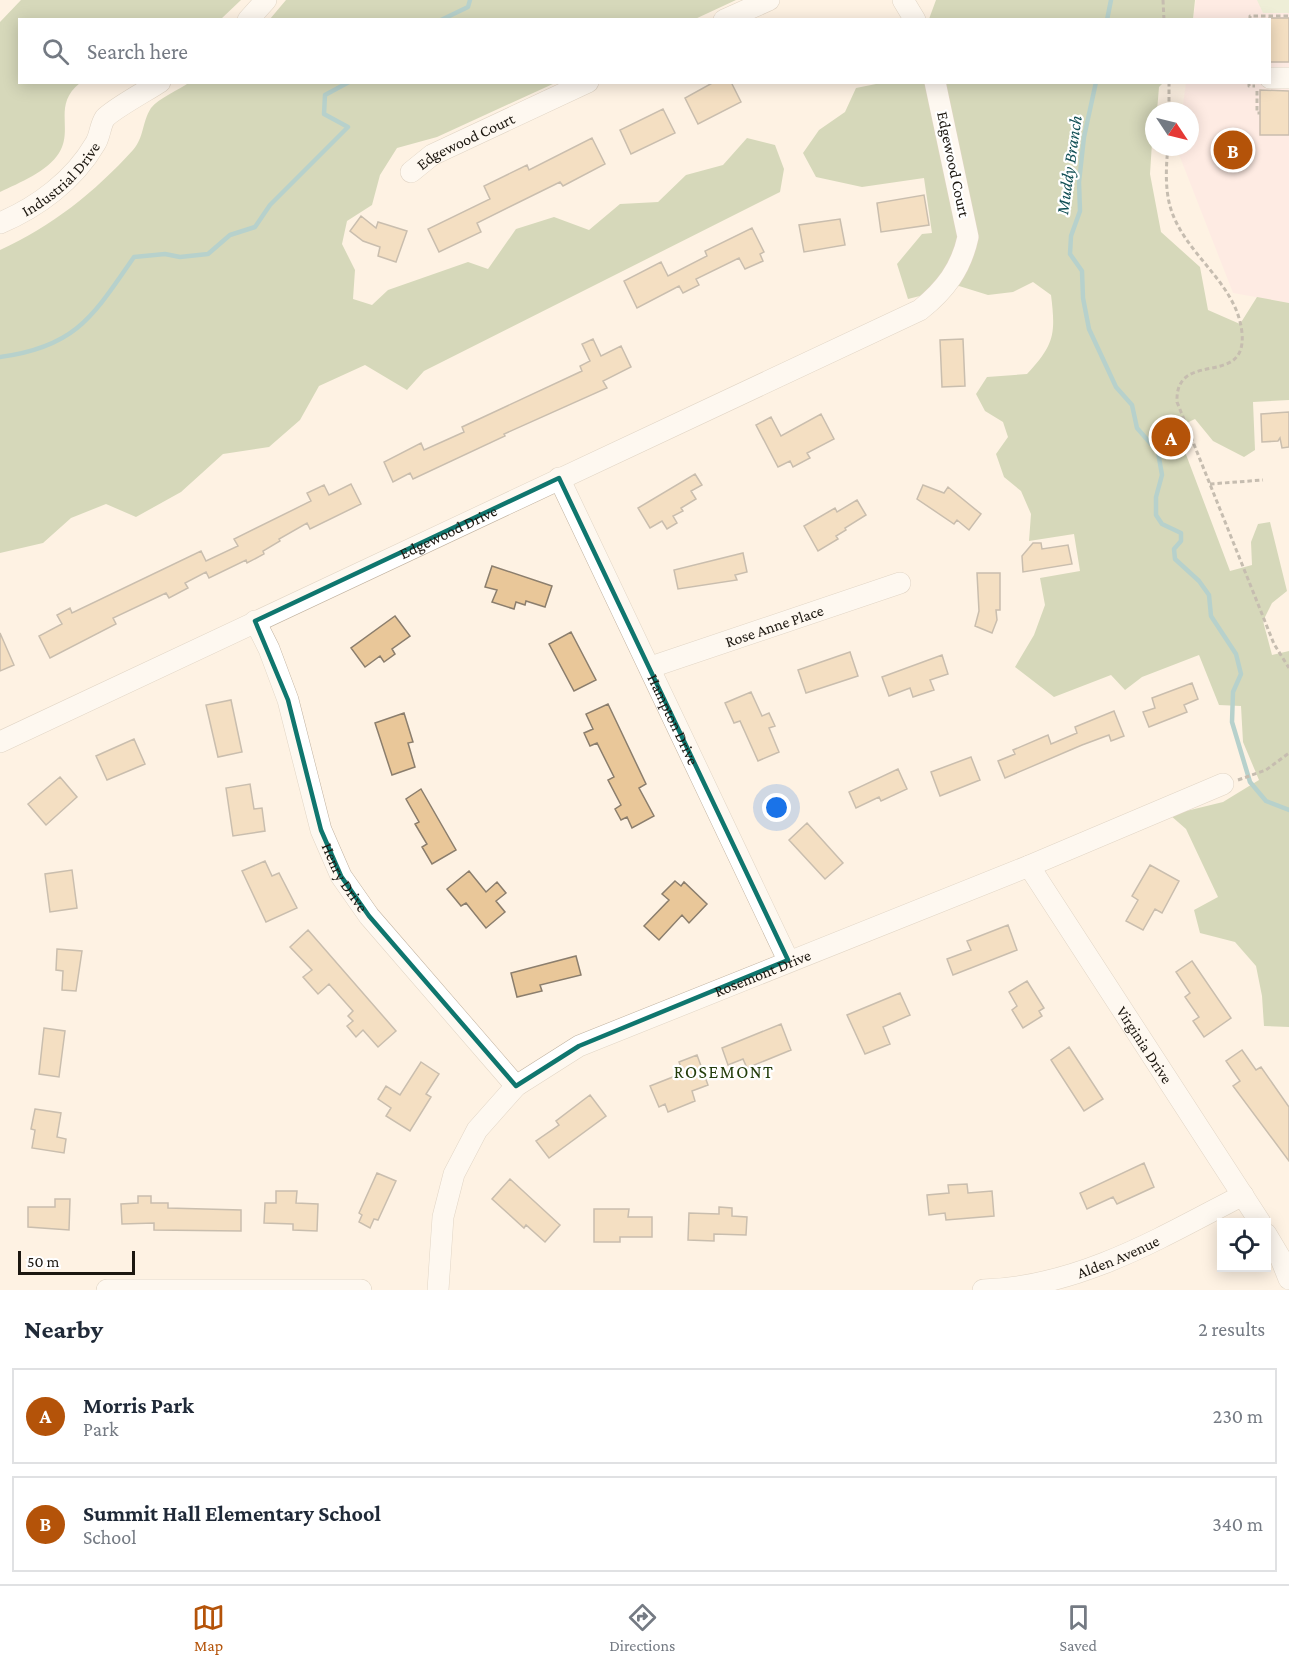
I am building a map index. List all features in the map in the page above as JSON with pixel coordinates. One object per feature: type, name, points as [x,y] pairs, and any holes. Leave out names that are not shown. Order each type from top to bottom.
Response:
[{"type":"street","points":[[250,18],[266,0]]},
{"type":"street","points":[[728,18],[769,0]]},
{"type":"street","points":[[903,0],[914,18]]},
{"type":"street","name":"Industrial Drive","points":[[0,223],[36,204],[75,171],[97,142],[105,118],[157,84]]},
{"type":"street","name":"Edgewood Court","points":[[411,172],[432,155],[584,84]]},
{"type":"street","name":"Edgewood Court","points":[[896,322],[920,310],[943,291],[962,259],[968,237],[935,84]]},
{"type":"street","name":"Edgewood Drive","points":[[0,742],[896,322]]},
{"type":"street","name":"Hampton Drive","points":[[559,478],[788,960]]},
{"type":"street","name":"Rose Anne Place","points":[[651,668],[900,583]]},
{"type":"street","name":"Henry Drive","points":[[255,621],[269,649],[288,700],[321,830],[341,876],[369,916],[516,1086]]},
{"type":"street","name":"Rosemont Drive","points":[[438,1290],[443,1217],[454,1174],[477,1130],[516,1086],[579,1046],[788,960],[1029,867],[1228,783]]},
{"type":"street","name":"Virginia Drive","points":[[1029,867],[1258,1218]]},
{"type":"street","name":"Alden Avenue","points":[[983,1290],[1017,1289],[1114,1261],[1244,1195]]},
{"type":"street","points":[[1271,1242],[1289,1279]]},
{"type":"street","points":[[107,1290],[361,1290]]},
{"type":"path","points":[[1163,0],[1164,18]]},
{"type":"path","points":[[1257,18],[1289,16]]},
{"type":"path","points":[[1169,84],[1169,102]]},
{"type":"path","points":[[1249,84],[1249,86],[1257,86],[1257,113],[1260,113]]},
{"type":"path","points":[[1167,156],[1166,169],[1170,206],[1181,230],[1228,292],[1242,333],[1238,355],[1231,363],[1190,373],[1181,381],[1177,392],[1177,402],[1274,644],[1289,668]]},
{"type":"path","points":[[1210,484],[1263,480]]},
{"type":"path","points":[[1228,783],[1266,770],[1289,753]]},
{"type":"highlighted area","points":[[559,478],[788,960],[579,1046],[516,1086],[369,916],[341,876],[321,830],[288,700],[255,621]]},
{"type":"shaded area","points":[[1196,0],[1289,0],[1289,303],[1233,293],[1180,156],[1199,156],[1199,102],[1183,102],[1186,84],[1271,84],[1271,18],[1193,18]]},
{"type":"green space","points":[[21,0],[241,0],[222,18],[18,18],[18,84],[79,84],[67,100],[65,135],[59,153],[41,171],[0,192],[0,22]]},
{"type":"green space","points":[[286,0],[736,0],[697,18],[271,18]]},
{"type":"green space","points":[[936,0],[1195,0],[1193,18],[929,18]]},
{"type":"green space","points":[[1257,0],[1289,0],[1289,13],[1263,13]]},
{"type":"green space","points":[[187,84],[553,84],[437,137],[397,148],[380,175],[372,205],[347,221],[342,244],[355,270],[353,299],[372,305],[388,290],[468,262],[488,269],[516,229],[554,217],[589,230],[620,204],[658,202],[686,175],[723,165],[747,138],[775,145],[784,169],[780,192],[424,371],[407,390],[365,365],[319,386],[300,420],[269,447],[223,454],[181,492],[136,517],[106,504],[71,518],[43,543],[0,553],[0,250],[37,231],[88,194],[137,145],[151,108],[164,97]]},
{"type":"green space","points":[[876,84],[1162,84],[1159,87],[1158,102],[1145,102],[1145,156],[1151,156],[1150,174],[1161,232],[1200,267],[1208,310],[1240,324],[1257,297],[1289,303],[1289,400],[1253,402],[1255,450],[1244,457],[1213,441],[1195,419],[1176,428],[1230,571],[1252,565],[1251,542],[1258,524],[1270,522],[1287,591],[1272,603],[1263,621],[1272,655],[1289,651],[1289,1027],[1264,1026],[1262,996],[1256,966],[1235,942],[1200,933],[1194,910],[1218,897],[1186,829],[1170,815],[1223,802],[1259,780],[1243,742],[1241,706],[1219,705],[1199,655],[1142,677],[1125,690],[1111,675],[1054,697],[1015,667],[1034,635],[1045,605],[1040,578],[1080,571],[1074,534],[1029,541],[1031,514],[1021,491],[1004,477],[996,454],[1008,437],[1003,422],[985,411],[976,394],[987,377],[1027,374],[1043,355],[1053,330],[1051,295],[1033,282],[1013,292],[988,295],[959,286],[908,299],[897,264],[922,234],[932,233],[924,178],[862,187],[816,177],[803,153],[819,130],[845,112],[856,88]]},
{"type":"building","points":[[1271,18],[1289,18],[1289,62],[1271,62]]},
{"type":"building","points":[[710,84],[732,84],[741,102],[698,124],[685,98]]},
{"type":"building","points":[[1260,90],[1289,91],[1289,135],[1260,135]]},
{"type":"building","points":[[663,109],[675,133],[631,154],[620,130]]},
{"type":"building","points":[[592,138],[605,164],[563,186],[560,182],[477,223],[481,232],[439,252],[428,229],[490,199],[484,186],[527,165],[529,170]]},
{"type":"building","points":[[924,195],[929,225],[881,232],[877,203]]},
{"type":"building","points":[[361,216],[376,228],[378,222],[407,231],[396,262],[378,256],[380,247],[363,241],[350,231]]},
{"type":"building","points":[[840,219],[845,245],[804,252],[799,225]]},
{"type":"building","points":[[752,228],[764,252],[760,254],[763,261],[745,269],[739,258],[696,279],[699,285],[683,293],[679,286],[637,308],[624,281],[661,262],[668,276],[707,256],[705,251]]},
{"type":"building","points":[[593,339],[601,356],[621,346],[631,367],[603,381],[607,388],[504,434],[505,436],[413,479],[410,473],[393,482],[384,462],[421,443],[424,450],[464,432],[462,427],[582,371],[580,366],[590,361],[582,344]]},
{"type":"building","points":[[963,339],[965,386],[942,387],[940,340]]},
{"type":"building","points":[[1289,412],[1289,447],[1282,448],[1280,438],[1278,441],[1262,442],[1261,414]]},
{"type":"building","points":[[821,414],[834,439],[807,453],[810,458],[793,467],[790,461],[778,467],[756,425],[771,417],[781,436]]},
{"type":"building","points":[[695,474],[702,485],[691,491],[696,499],[681,508],[683,511],[673,516],[677,523],[667,529],[662,521],[650,528],[638,508]]},
{"type":"building","points":[[351,484],[361,504],[310,529],[307,523],[279,539],[280,541],[263,551],[264,554],[247,563],[246,560],[209,578],[206,572],[185,583],[188,588],[169,598],[166,593],[113,618],[116,624],[50,658],[39,636],[62,624],[57,615],[70,608],[72,613],[201,551],[206,561],[238,546],[234,539],[311,501],[307,493],[324,485],[329,495]]},
{"type":"building","points":[[923,485],[944,493],[948,487],[981,514],[969,530],[957,520],[954,524],[917,499]]},
{"type":"building","points":[[857,500],[866,515],[845,528],[846,530],[836,536],[838,539],[818,551],[804,526],[835,508],[837,512]]},
{"type":"building","points":[[1033,543],[1041,543],[1042,549],[1068,545],[1072,564],[1023,572],[1022,556]]},
{"type":"building","points":[[743,553],[747,572],[735,575],[737,580],[678,589],[674,570]]},
{"type":"building","points":[[492,566],[552,586],[545,607],[526,601],[525,605],[516,602],[514,609],[492,602],[497,590],[485,587]]},
{"type":"building","points":[[977,573],[1000,573],[1000,610],[996,610],[997,620],[992,633],[975,626],[979,611]]},
{"type":"building","points":[[395,616],[410,636],[392,649],[395,654],[384,662],[380,656],[365,667],[351,648]]},
{"type":"building","points":[[571,632],[596,680],[574,691],[549,644]]},
{"type":"building","points":[[0,633],[14,665],[0,671]]},
{"type":"building","points":[[850,652],[858,676],[806,693],[798,670]]},
{"type":"building","points":[[942,655],[948,674],[930,680],[934,690],[913,697],[910,688],[889,696],[882,677]]},
{"type":"building","points":[[1192,683],[1198,699],[1184,705],[1187,712],[1149,727],[1143,712],[1155,708],[1152,698]]},
{"type":"building","points":[[751,692],[762,716],[769,713],[775,726],[769,728],[779,752],[758,761],[740,721],[734,723],[725,703]]},
{"type":"building","points":[[231,700],[242,752],[218,757],[206,705]]},
{"type":"building","points":[[608,704],[646,784],[639,788],[654,816],[632,828],[627,817],[621,820],[615,809],[621,805],[608,780],[614,777],[597,743],[590,746],[584,733],[593,729],[586,714]]},
{"type":"building","points":[[1114,711],[1124,736],[1111,741],[1109,735],[1005,778],[998,761],[1015,754],[1013,750],[1048,735],[1051,744],[1077,733],[1075,727]]},
{"type":"building","points":[[404,713],[413,742],[408,743],[415,767],[392,775],[375,723]]},
{"type":"building","points":[[134,739],[145,764],[107,780],[96,756]]},
{"type":"building","points":[[971,757],[980,780],[940,796],[931,772]]},
{"type":"building","points":[[898,769],[907,789],[881,801],[879,797],[856,808],[849,792]]},
{"type":"building","points":[[60,777],[77,797],[46,825],[28,804]]},
{"type":"building","points":[[250,784],[254,809],[262,808],[265,831],[233,836],[226,788]]},
{"type":"building","points":[[421,789],[456,850],[432,864],[422,847],[427,844],[415,824],[419,822],[406,799]]},
{"type":"building","points":[[807,823],[843,863],[825,879],[789,840]]},
{"type":"building","points":[[265,861],[272,876],[279,873],[297,908],[266,922],[242,871]]},
{"type":"building","points":[[1150,865],[1179,881],[1162,913],[1155,909],[1143,930],[1126,921],[1138,900],[1132,896]]},
{"type":"building","points":[[72,870],[77,908],[50,912],[45,874]]},
{"type":"building","points":[[469,871],[486,892],[497,882],[506,893],[496,901],[505,912],[486,928],[466,903],[461,906],[447,889]]},
{"type":"building","points":[[675,881],[681,886],[684,882],[707,904],[689,923],[682,915],[659,940],[644,926],[669,900],[662,894]]},
{"type":"building","points":[[1008,925],[1017,950],[953,975],[947,959],[971,950],[967,941]]},
{"type":"building","points":[[308,930],[396,1031],[378,1047],[363,1030],[356,1037],[347,1026],[353,1021],[348,1016],[353,1011],[329,984],[318,994],[303,977],[312,970],[290,947]]},
{"type":"building","points":[[57,949],[82,951],[76,991],[62,990],[63,971],[56,970]]},
{"type":"building","points":[[576,956],[581,975],[540,985],[542,991],[517,997],[511,973]]},
{"type":"building","points":[[1192,961],[1231,1018],[1204,1037],[1193,1021],[1199,1017],[1185,997],[1190,993],[1176,972]]},
{"type":"building","points":[[1027,981],[1044,1008],[1039,1011],[1042,1016],[1023,1028],[1012,1010],[1017,1006],[1009,992]]},
{"type":"building","points":[[900,993],[910,1015],[883,1027],[890,1044],[865,1054],[847,1015]]},
{"type":"building","points":[[781,1024],[791,1050],[747,1068],[743,1059],[728,1065],[722,1048]]},
{"type":"building","points":[[44,1028],[65,1031],[59,1077],[39,1074]]},
{"type":"building","points":[[1069,1047],[1103,1099],[1084,1111],[1051,1060]]},
{"type":"building","points":[[1242,1050],[1256,1070],[1261,1067],[1289,1107],[1289,1161],[1233,1086],[1240,1081],[1226,1061]]},
{"type":"building","points":[[697,1055],[708,1085],[692,1091],[695,1101],[668,1112],[665,1104],[659,1107],[650,1086],[683,1073],[679,1062]]},
{"type":"building","points":[[421,1062],[439,1074],[426,1094],[431,1097],[410,1131],[386,1116],[391,1108],[378,1099],[386,1086],[400,1095]]},
{"type":"building","points":[[590,1095],[606,1116],[549,1158],[536,1141],[559,1125],[556,1121]]},
{"type":"building","points":[[35,1109],[61,1113],[57,1137],[66,1139],[64,1153],[32,1148],[35,1130],[31,1129]]},
{"type":"building","points":[[1144,1163],[1154,1187],[1117,1204],[1113,1197],[1087,1209],[1080,1193]]},
{"type":"building","points":[[377,1173],[396,1181],[378,1220],[374,1219],[370,1228],[359,1222],[362,1215],[359,1213]]},
{"type":"building","points":[[510,1179],[560,1225],[545,1242],[526,1225],[524,1228],[492,1199]]},
{"type":"building","points":[[967,1184],[968,1193],[992,1191],[994,1216],[946,1220],[945,1213],[929,1215],[927,1195],[949,1193],[948,1185]]},
{"type":"building","points":[[276,1191],[297,1191],[296,1203],[318,1204],[317,1231],[293,1230],[293,1224],[264,1223],[265,1203],[276,1203]]},
{"type":"building","points":[[138,1196],[151,1196],[151,1203],[168,1203],[168,1208],[241,1210],[241,1231],[154,1230],[154,1223],[122,1224],[121,1204],[138,1203]]},
{"type":"building","points":[[55,1199],[70,1199],[69,1230],[28,1227],[28,1207],[55,1207]]},
{"type":"building","points":[[719,1207],[732,1208],[732,1216],[747,1217],[746,1235],[714,1234],[714,1241],[688,1240],[689,1213],[719,1214]]},
{"type":"building","points":[[594,1209],[629,1209],[628,1217],[652,1217],[652,1237],[620,1237],[620,1242],[594,1242]]},
{"type":"waterway","points":[[445,18],[468,7],[470,0]]},
{"type":"waterway","name":"Muddy Branch","points":[[1107,18],[1111,0]]},
{"type":"waterway","points":[[0,357],[26,352],[65,337],[94,312],[134,257],[165,254],[180,257],[208,254],[230,235],[255,227],[270,205],[348,127],[324,114],[325,95],[345,84]]},
{"type":"waterway","name":"Muddy Branch","points":[[1096,84],[1084,137],[1079,182],[1080,211],[1071,236],[1070,254],[1082,271],[1083,298],[1089,329],[1116,387],[1132,405],[1137,428],[1158,452],[1162,475],[1156,497],[1156,515],[1162,524],[1181,533],[1181,541],[1174,549],[1175,559],[1199,581],[1209,595],[1211,616],[1236,654],[1241,674],[1233,692],[1232,722],[1250,782],[1266,801],[1289,810]]},
{"type":"place","name":"Summit Hall Elementary School","points":[[1233,150]]},
{"type":"place","name":"Morris Park","points":[[1171,437]]},
{"type":"district","name":"ROSEMONT","points":[[724,1072]]}]
